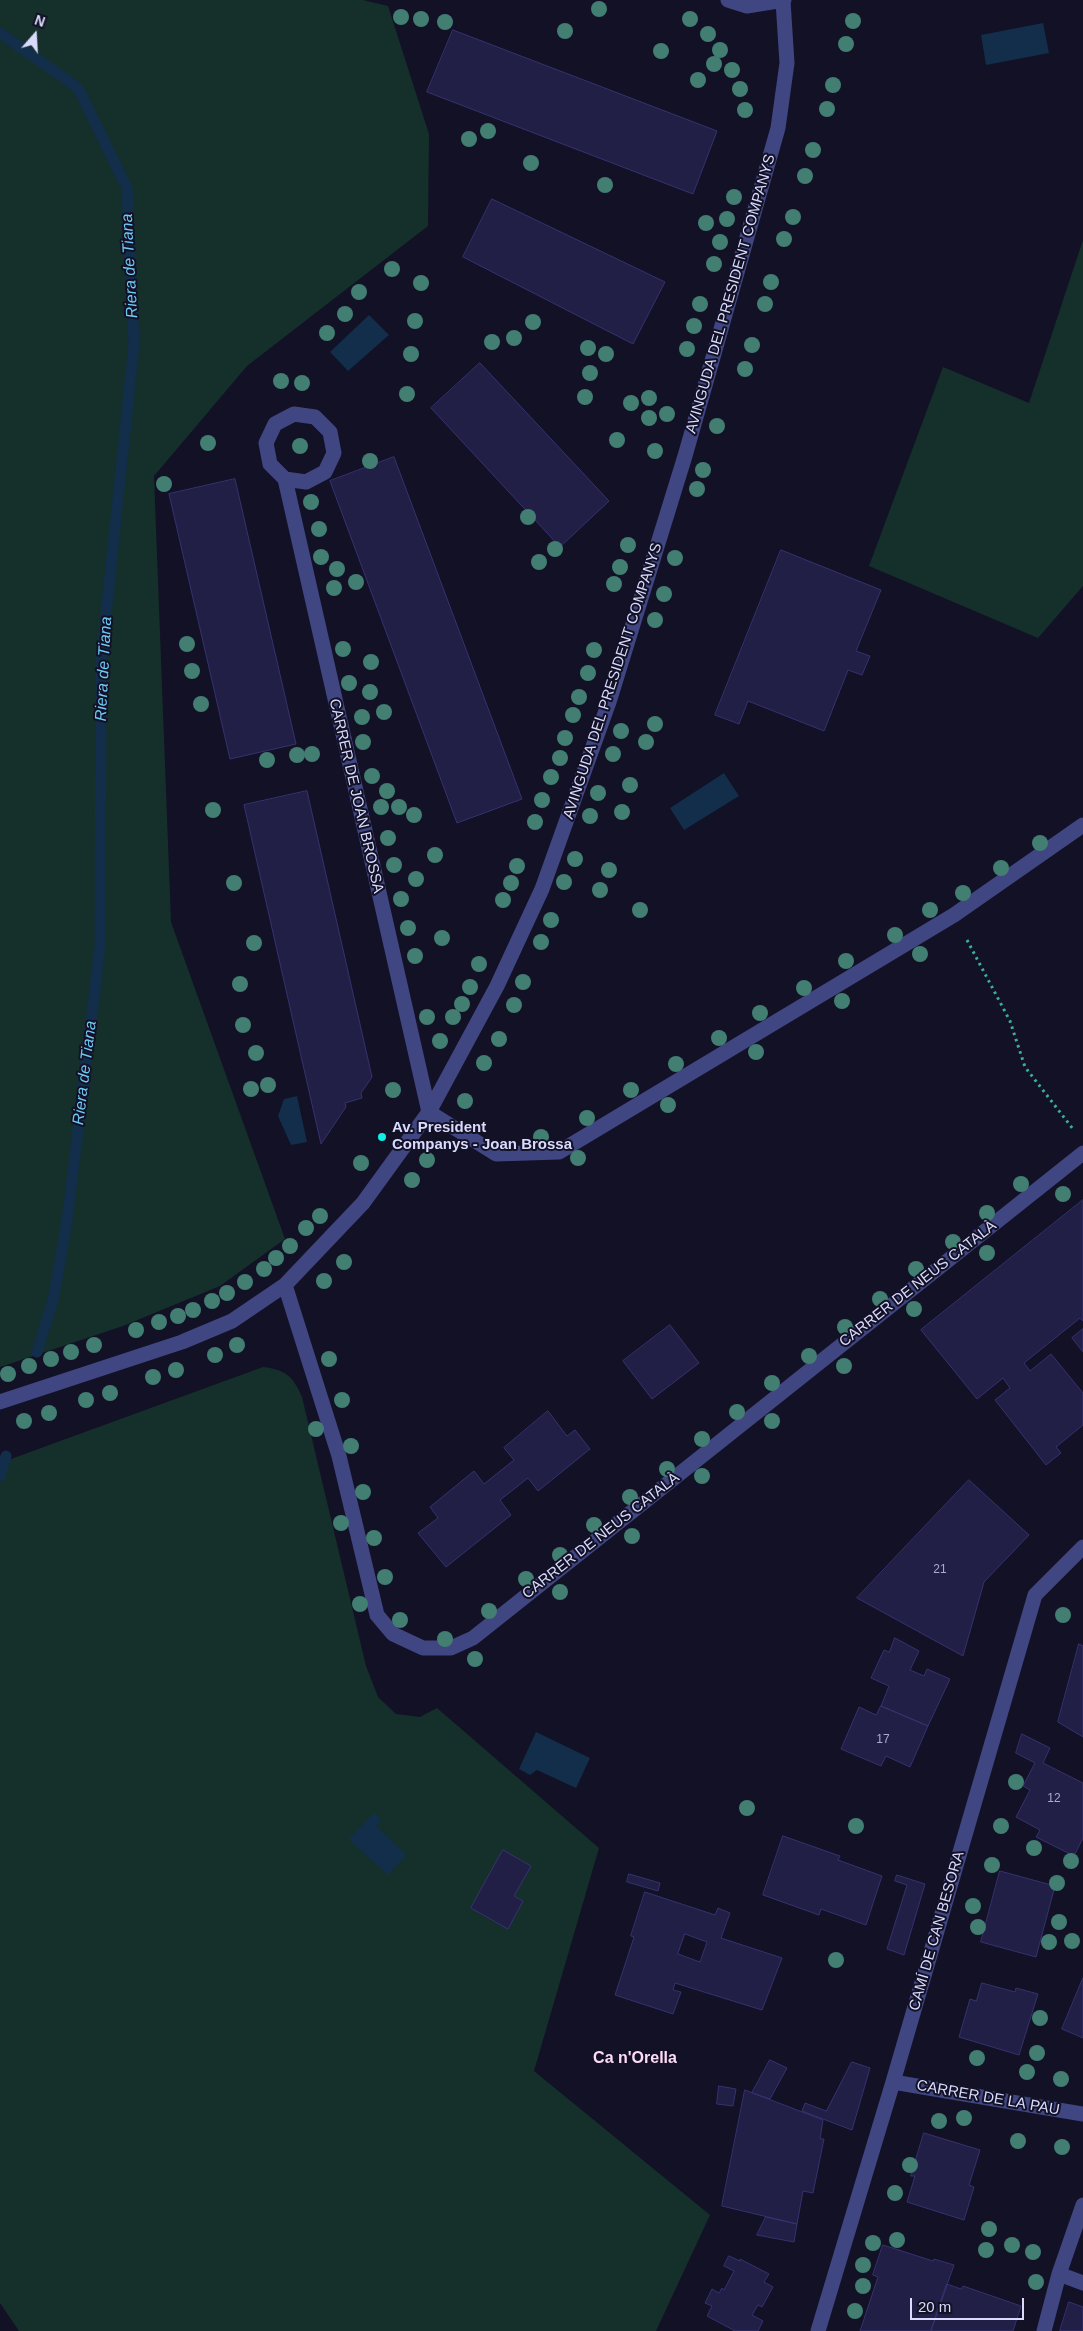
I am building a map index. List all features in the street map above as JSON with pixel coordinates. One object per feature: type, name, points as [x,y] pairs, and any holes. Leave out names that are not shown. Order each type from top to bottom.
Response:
[{"type":"street","points":[[728,0],[747,6],[784,0]]},
{"type":"street","name":"AVINGUDA DEL PRESIDENT COMPANYS","points":[[0,1402],[182,1342],[232,1321],[284,1285],[363,1203],[428,1112],[498,986],[542,889],[609,702],[687,446],[778,128],[787,63],[784,0]]},
{"type":"street","name":"CARRER DE JOAN BROSSA","points":[[285,479],[306,482],[325,472],[334,453],[330,432],[315,417],[294,414],[275,424],[266,443],[270,464],[285,479],[428,1112]]},
{"type":"street","points":[[428,1112],[496,1154],[559,1152],[954,915],[1083,826]]},
{"type":"street","name":"CARRER DE NEUS CATALÀ","points":[[284,1285],[339,1456],[377,1615],[393,1634],[423,1648],[451,1648],[473,1638],[1083,1153]]},
{"type":"street","name":"CAMÍ DE CAN BESORA","points":[[818,2331],[893,2082],[1035,1595],[1083,1546]]},
{"type":"street","name":"CARRER DE LA PAU","points":[[893,2082],[1083,2114]]},
{"type":"street","points":[[1044,2331],[1059,2274],[1083,2206]]},
{"type":"street","points":[[1059,2274],[1083,2282]]},
{"type":"path","points":[[954,915],[1010,1020],[1025,1067],[1077,1134]]},
{"type":"green space","points":[[0,0],[363,0],[388,6],[429,134],[428,226],[247,366],[154,476],[171,922],[285,1239],[220,1286],[123,1326],[0,1367]]},
{"type":"green space","points":[[1083,240],[1083,586],[1038,638],[869,566],[943,367],[1029,403]]},
{"type":"green space","points":[[263,1367],[278,1370],[288,1375],[302,1397],[366,1666],[378,1697],[396,1714],[420,1717],[437,1708],[599,1848],[534,2071],[710,2215],[656,2331],[19,2331],[0,2303],[0,1463]]},
{"type":"water","points":[[1043,23],[1049,53],[986,65],[981,35]]},
{"type":"water","points":[[369,315],[389,335],[348,371],[330,352]]},
{"type":"water","points":[[724,773],[739,796],[684,830],[670,808]]},
{"type":"water","points":[[297,1096],[307,1142],[291,1145],[278,1116],[284,1099]]},
{"type":"water","points":[[536,1732],[590,1758],[576,1788],[537,1770],[530,1775],[519,1769]]},
{"type":"water","points":[[374,1813],[381,1820],[376,1826],[406,1855],[388,1875],[349,1839]]},
{"type":"building","points":[[453,30],[717,131],[693,194],[427,92]]},
{"type":"building","points":[[492,199],[665,282],[633,344],[463,257]]},
{"type":"building","points":[[480,363],[609,501],[560,547],[431,408]]},
{"type":"building","points":[[394,457],[522,799],[457,823],[330,481]]},
{"type":"building","points":[[235,479],[296,744],[230,759],[169,494]]},
{"type":"building","points":[[781,550],[881,590],[856,651],[870,656],[862,675],[848,670],[824,731],[748,701],[739,724],[715,715]]},
{"type":"building","points":[[307,791],[372,1077],[361,1093],[362,1098],[345,1103],[346,1107],[321,1144],[244,805]]},
{"type":"building","points":[[1083,1200],[1083,1321],[1080,1318],[1024,1363],[1030,1371],[1051,1354],[1083,1393],[1083,1425],[1056,1447],[1061,1453],[1046,1465],[995,1400],[1010,1388],[1003,1378],[977,1399],[921,1330]]},
{"type":"building","points":[[670,1325],[699,1363],[652,1399],[623,1361]]},
{"type":"building","points":[[1083,1329],[1083,1352],[1072,1338]]},
{"type":"building","points":[[548,1411],[567,1436],[575,1430],[590,1449],[538,1491],[528,1478],[500,1500],[511,1515],[446,1567],[418,1533],[438,1518],[430,1507],[474,1471],[484,1484],[514,1460],[504,1448]]},
{"type":"building","points":[[969,1480],[1029,1535],[984,1582],[963,1656],[857,1598]]},
{"type":"building","points":[[895,1638],[919,1651],[910,1670],[924,1676],[927,1669],[950,1679],[928,1726],[881,1706],[889,1686],[871,1678],[884,1650],[889,1652]]},
{"type":"building","points":[[1079,1644],[1083,1646],[1083,1737],[1058,1722]]},
{"type":"building","points":[[881,1706],[928,1726],[910,1767],[886,1756],[881,1766],[841,1749],[859,1707],[876,1715]]},
{"type":"building","points":[[1022,1734],[1050,1748],[1043,1763],[1083,1783],[1083,1838],[1074,1856],[1036,1837],[1040,1830],[1016,1817],[1030,1790],[1023,1786],[1035,1763],[1016,1753]]},
{"type":"building","points":[[783,1836],[840,1856],[838,1860],[882,1876],[866,1925],[821,1909],[819,1915],[763,1895]]},
{"type":"building","points":[[503,1850],[531,1866],[514,1896],[523,1901],[508,1929],[471,1908]]},
{"type":"building","points":[[1000,1871],[1055,1886],[1036,1957],[981,1942]]},
{"type":"building","points":[[629,1874],[660,1883],[658,1891],[627,1882]]},
{"type":"building","points":[[897,1875],[925,1884],[904,1955],[887,1949],[907,1885],[895,1881]]},
{"type":"building","points":[[645,1892],[715,1915],[718,1908],[730,1913],[721,1938],[782,1958],[762,2010],[675,1983],[673,1990],[681,1992],[673,2014],[615,1995],[634,1937],[631,1936]],"holes":[[[685,1934],[707,1942],[700,1962],[678,1954]]]},
{"type":"building","points":[[1083,1978],[1083,2038],[1062,2029]]},
{"type":"building","points":[[982,1983],[1015,1992],[1016,1988],[1038,1994],[1019,2055],[959,2037],[970,1999],[976,2001]]},
{"type":"building","points":[[770,2060],[787,2068],[770,2099],[752,2093]]},
{"type":"building","points":[[852,2062],[870,2068],[852,2130],[802,2111],[805,2103],[826,2111]]},
{"type":"building","points":[[719,2086],[736,2089],[733,2106],[717,2104]]},
{"type":"building","points":[[745,2090],[823,2120],[820,2139],[824,2139],[813,2193],[803,2191],[797,2224],[722,2206]]},
{"type":"building","points":[[924,2133],[980,2150],[969,2185],[974,2187],[964,2220],[907,2202],[915,2176],[911,2176]]},
{"type":"building","points":[[766,2217],[797,2224],[794,2242],[757,2235]]},
{"type":"building","points":[[883,2245],[933,2261],[934,2259],[954,2265],[931,2331],[860,2331],[878,2277],[873,2275]]},
{"type":"building","points":[[729,2256],[740,2261],[740,2259],[769,2274],[764,2282],[773,2287],[762,2307],[758,2305],[752,2315],[763,2321],[758,2331],[735,2331],[707,2316],[712,2306],[705,2303],[712,2289],[719,2293],[722,2288],[724,2290],[734,2271],[724,2266]]},
{"type":"building","points":[[947,2284],[961,2289],[963,2286],[1021,2306],[1013,2331],[931,2331]]},
{"type":"building","points":[[1069,2302],[1083,2307],[1083,2331],[1060,2331]]},
{"type":"waterway","name":"Riera de Tiana","points":[[0,33],[78,88],[127,188],[134,344],[101,662],[100,947],[67,1221],[53,1300],[37,1352]]},
{"type":"waterway","name":"Riera de Tiana","points":[[0,1476],[6,1456]]},
{"type":"place","name":"Av. President Companys - Joan Brossa","points":[[382,1137]]},
{"type":"district","name":"Ca n'Orella","points":[[635,2059]]}]
